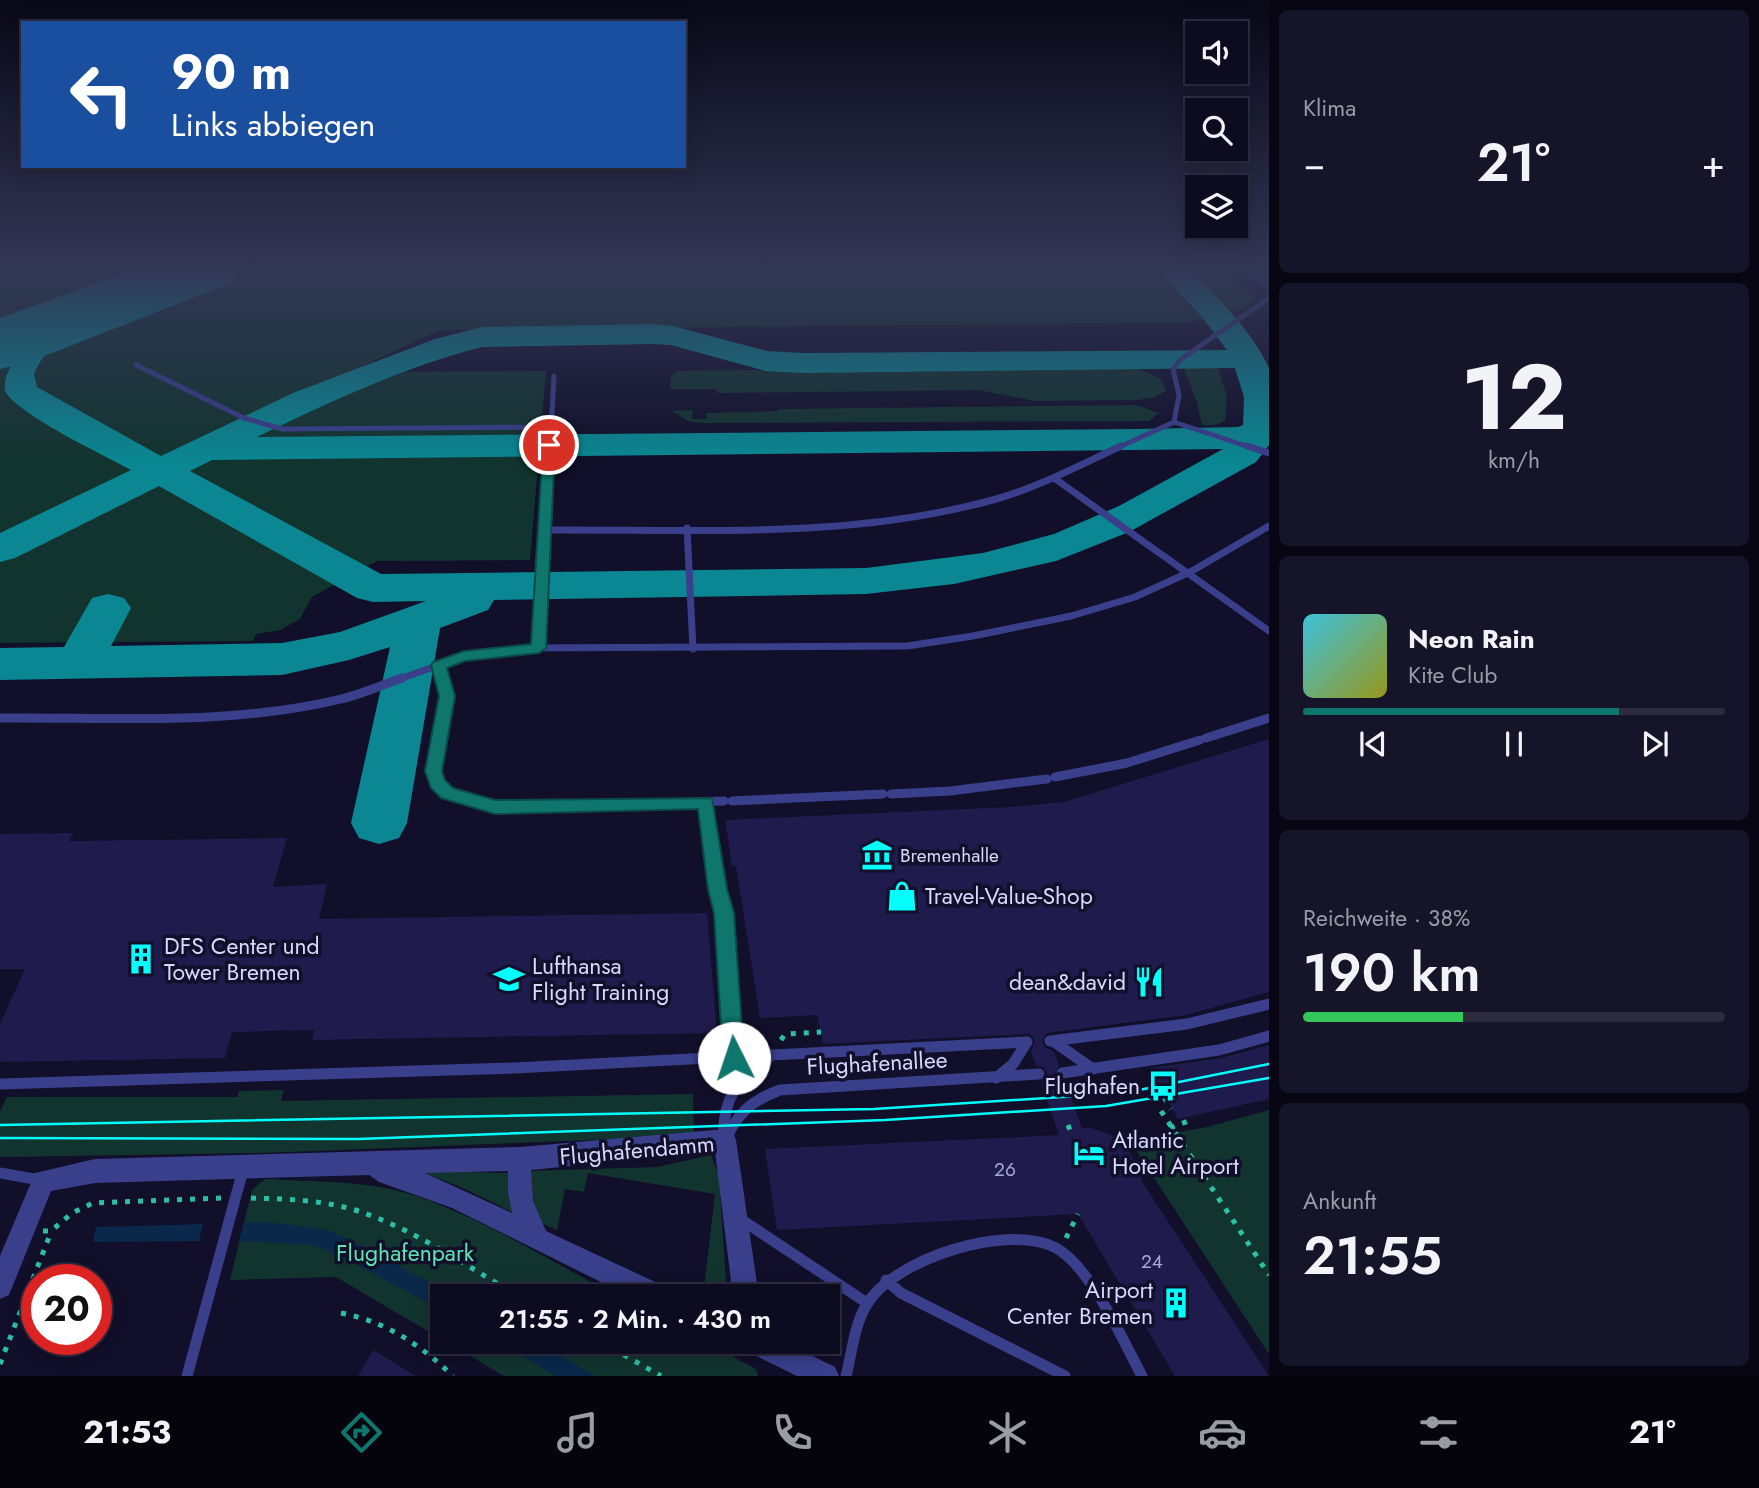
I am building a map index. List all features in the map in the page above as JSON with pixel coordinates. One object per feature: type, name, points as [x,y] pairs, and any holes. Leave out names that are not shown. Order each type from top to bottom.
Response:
[{"type":"street","name":"Flughafendamm","points":[[43,1181],[95,1171],[520,1159],[725,1140],[744,1284]]},
{"type":"street","points":[[520,1159],[518,1192],[522,1212],[537,1238]]},
{"type":"street","name":"Flughafendamm","points":[[360,1165],[409,1178],[459,1197],[632,1284]]},
{"type":"street","points":[[0,1286],[21,1229],[43,1181]]},
{"type":"street","points":[[781,1354],[826,1376]]},
{"type":"lane","points":[[1174,422],[1179,395],[1173,369],[1180,360],[1220,332]]},
{"type":"lane","points":[[136,365],[244,418],[282,429],[550,427]]},
{"type":"lane","points":[[539,648],[554,376]]},
{"type":"lane","points":[[544,530],[844,525],[923,516],[990,501],[1054,478],[1174,422],[1269,453]]},
{"type":"lane","points":[[1054,478],[1269,631]]},
{"type":"lane","points":[[0,718],[199,716],[277,711],[343,699],[464,656],[539,648],[907,646],[961,639],[1024,628],[1106,607],[1167,583],[1269,526]]},
{"type":"lane","points":[[687,528],[693,649]]},
{"type":"lane","points":[[438,665],[447,696],[433,771],[437,783],[447,793],[495,807],[706,802],[974,789],[1127,763],[1269,718]]},
{"type":"lane","points":[[706,802],[717,889],[724,913],[734,1058]]},
{"type":"lane","points":[[1093,1069],[1052,1041],[1154,1031],[1219,1019],[1269,1004]]},
{"type":"lane","points":[[1062,1073],[1219,1050],[1269,1036]]},
{"type":"lane","name":"Flughafenallee","points":[[0,1084],[293,1076],[771,1057],[1027,1042],[1013,1064],[996,1078]]},
{"type":"lane","points":[[725,1140],[724,1111],[729,1092],[753,1066],[771,1057]]},
{"type":"lane","name":"Flughafenallee","points":[[725,1140],[739,1112],[754,1100],[780,1090],[1039,1074]]},
{"type":"lane","points":[[187,1376],[244,1168]]},
{"type":"lane","name":"Flughafendamm","points":[[0,1173],[43,1181]]},
{"type":"lane","points":[[736,1217],[867,1303]]},
{"type":"lane","points":[[846,1376],[867,1303],[886,1280],[927,1258],[1024,1237],[1043,1240],[1060,1250],[1084,1274],[1142,1376]]},
{"type":"lane","points":[[886,1280],[901,1293],[1065,1376]]},
{"type":"path","points":[[1151,1075],[1171,1109]]},
{"type":"path","points":[[1161,1111],[1269,1275]]},
{"type":"path","points":[[1170,1128],[1191,1120]]},
{"type":"path","points":[[0,1364],[51,1231],[72,1213],[93,1203],[235,1198],[312,1201],[358,1211],[401,1230],[497,1284]]},
{"type":"path","points":[[1060,1250],[1079,1214]]},
{"type":"path","points":[[21,1229],[51,1231]]},
{"type":"path","points":[[341,1313],[364,1316],[400,1331],[453,1376]]},
{"type":"path","points":[[623,1354],[662,1376]]},
{"type":"green space","points":[[0,332],[434,332],[351,372],[546,371],[530,560],[377,561],[312,597],[300,619],[280,630],[256,634],[253,641],[0,643]]},
{"type":"green space","points":[[1133,366],[1161,379],[1166,391],[1155,397],[1138,400],[1035,401],[979,390],[718,393],[716,389],[670,389],[671,376],[679,371]]},
{"type":"green space","points":[[1183,366],[1217,366],[1227,397],[1225,421],[1216,425],[1202,425],[1197,402]]},
{"type":"green space","points":[[1136,405],[1159,413],[1149,421],[702,423],[688,421],[672,411],[693,410],[692,419],[707,419],[706,413],[778,409]]},
{"type":"green space","points":[[284,1090],[281,1101],[693,1094],[694,1136],[262,1153],[0,1157],[0,1111],[7,1097],[237,1097],[239,1091]]},
{"type":"green space","points":[[1269,1110],[1269,1354],[1130,1141],[1207,1127]]},
{"type":"green space","points":[[711,1155],[719,1176],[726,1284],[704,1284],[715,1194],[588,1173],[584,1192],[565,1189],[557,1230],[534,1220],[527,1171],[657,1167]]},
{"type":"green space","points":[[420,1171],[510,1173],[512,1212],[465,1189]]},
{"type":"green space","name":"Flughafenpark","points":[[265,1179],[358,1184],[395,1190],[466,1216],[595,1284],[430,1284],[430,1332],[336,1277],[230,1280],[252,1190]]},
{"type":"green space","points":[[467,1354],[728,1354],[756,1369],[758,1376],[504,1376]]},
{"type":"water","points":[[267,1222],[328,1230],[432,1284],[430,1304],[339,1255],[311,1245],[239,1241],[244,1223]]},
{"type":"water","points":[[203,1224],[199,1241],[93,1242],[96,1227]]},
{"type":"water","points":[[518,1354],[557,1354],[596,1376],[556,1376]]},
{"type":"building","points":[[1269,739],[1269,992],[1186,1015],[1047,1033],[1042,1041],[1044,1046],[1054,1052],[1059,1065],[1054,1075],[1058,1080],[1065,1081],[1082,1128],[1109,1134],[1125,1146],[1136,1163],[1143,1183],[1269,1376],[1175,1376],[1078,1214],[777,1230],[765,1149],[1059,1135],[1041,1082],[1047,1073],[1043,1067],[1036,1066],[1031,1052],[1035,1041],[1030,1034],[823,1044],[817,1015],[760,1018],[736,866],[732,866],[725,820],[1010,807],[1064,802]]},
{"type":"building","points":[[73,833],[69,841],[287,838],[273,887],[327,884],[319,919],[707,913],[717,1033],[312,1040],[314,1030],[232,1032],[225,1058],[0,1062],[0,1024],[25,969],[0,969],[0,834]]},
{"type":"building","points":[[1269,1045],[1269,1099],[1178,1119],[1150,1068],[1221,1058]]},
{"type":"building","points":[[373,1350],[416,1376],[358,1376]]},
{"type":"taxiway","points":[[54,332],[34,347],[23,360],[17,374],[20,388],[32,400],[160,471]]},
{"type":"taxiway","points":[[1231,332],[1245,353]]},
{"type":"taxiway","points":[[216,443],[305,400],[446,346],[482,337],[654,334],[673,336],[766,361],[802,363],[1227,360],[1245,353]]},
{"type":"taxiway","points":[[160,471],[205,449],[1245,438],[1261,430],[1262,414],[1256,378],[1245,353]]},
{"type":"taxiway","points":[[160,471],[373,588],[866,581],[983,566],[1069,543],[1152,505],[1243,454],[1260,432]]},
{"type":"taxiway","points":[[0,549],[160,471]]},
{"type":"taxiway","points":[[419,619],[472,600]]},
{"type":"taxiway","points":[[79,663],[108,608]]},
{"type":"taxiway","points":[[79,663],[282,659],[349,645],[419,619]]},
{"type":"taxiway","points":[[379,823],[419,619]]},
{"type":"taxiway","points":[[0,664],[79,663]]},
{"type":"runway","points":[[0,345],[34,332]]},
{"type":"tram line","points":[[0,1125],[874,1109],[1124,1093],[1269,1064]]},
{"type":"tram line","points":[[0,1138],[358,1139],[885,1120],[1106,1106],[1269,1078]]},
{"type":"place","name":"Bremenhalle","points":[[877,855]]},
{"type":"place","name":"Travel-Value-Shop","points":[[902,896]]},
{"type":"place","name":"DFS Center und Tower Bremen","points":[[141,959]]},
{"type":"place","name":"Lufthansa Flight Training","points":[[509,979]]},
{"type":"place","name":"dean&david","points":[[1149,982]]},
{"type":"place","name":"Flughafen","points":[[1163,1086]]},
{"type":"place","name":"Atlantic Hotel Airport","points":[[1089,1153]]},
{"type":"place","name":"Airport Center Bremen","points":[[1176,1303]]},
{"type":"route","points":[[549,445],[539,648],[464,656],[438,665],[447,696],[433,771],[437,783],[447,793],[495,807],[706,802],[717,889],[724,913],[734,1058]]}]
